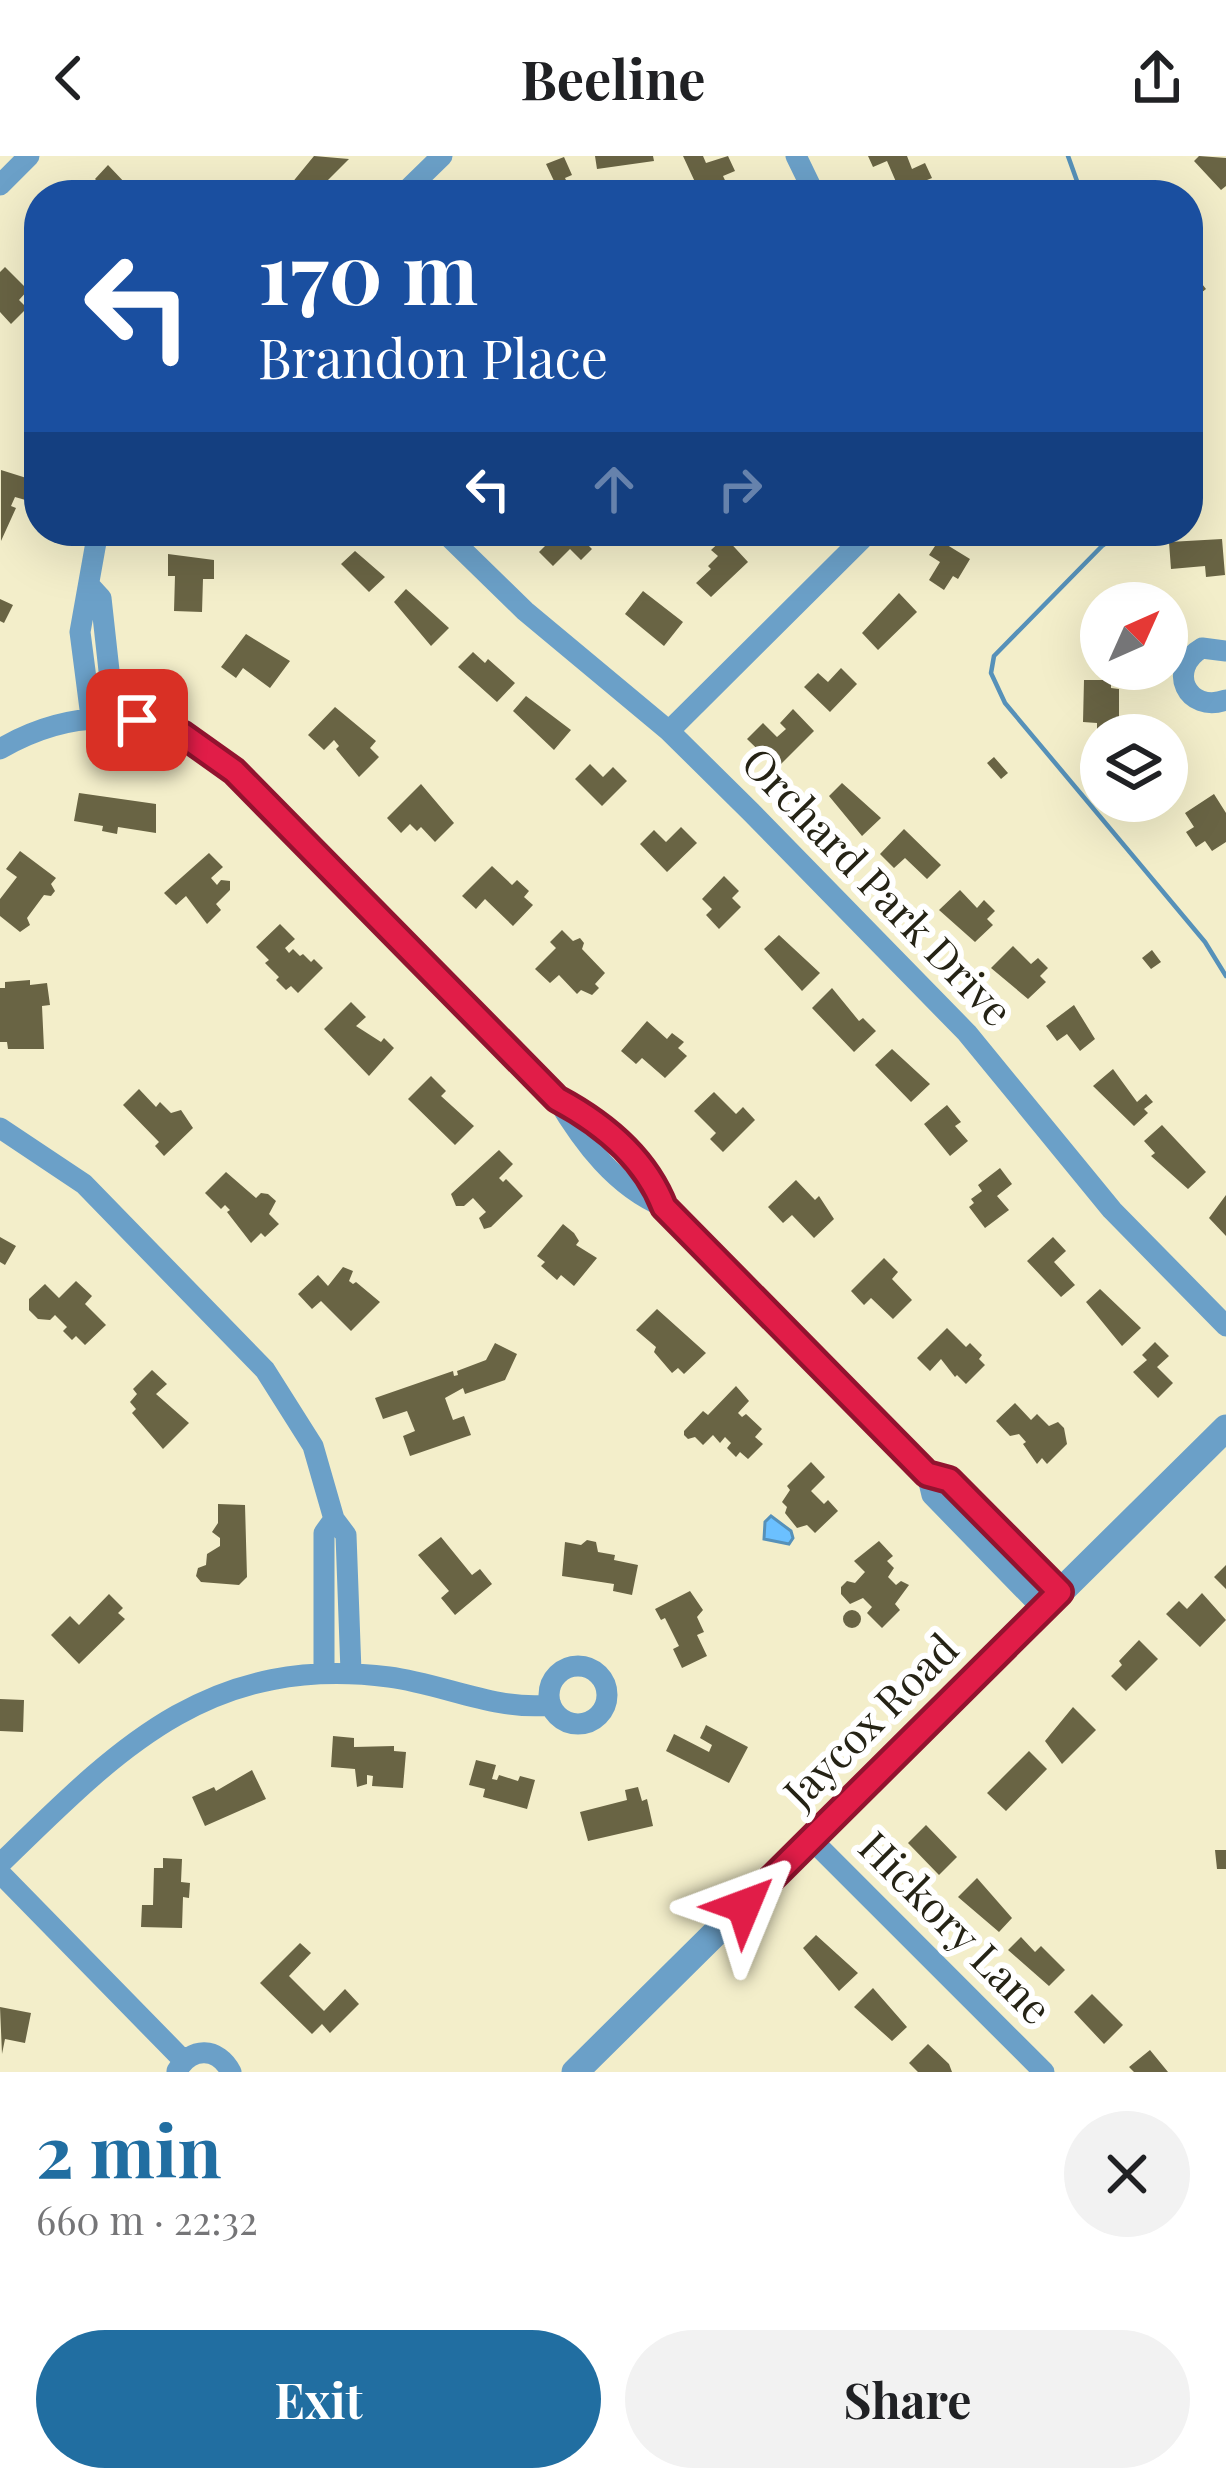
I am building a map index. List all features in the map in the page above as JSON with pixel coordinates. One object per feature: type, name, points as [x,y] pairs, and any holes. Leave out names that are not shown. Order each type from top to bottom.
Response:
[{"type":"street","points":[[0,185],[29,156]]},
{"type":"street","points":[[418,180],[442,156]]},
{"type":"street","points":[[96,546],[90,586],[101,598],[103,716]]},
{"type":"street","name":"Orchard Park Drive","points":[[465,546],[525,611],[669,731],[967,1033],[1112,1210],[1226,1325]]},
{"type":"street","points":[[669,731],[855,546]]},
{"type":"street","points":[[1226,651],[1202,648],[1188,657],[1182,672],[1185,688],[1196,700],[1211,704],[1226,700]]},
{"type":"street","points":[[0,749],[28,733],[103,716],[182,734],[234,771],[557,1099],[587,1115],[614,1138],[656,1184],[664,1207],[927,1474],[949,1480],[1051,1600]]},
{"type":"street","points":[[0,1128],[84,1184],[265,1370],[313,1446],[334,1520],[346,1535],[351,1672]]},
{"type":"street","name":"Jaycox Road","points":[[574,2072],[1226,1428]]},
{"type":"street","points":[[324,1672],[324,1533],[334,1520]]},
{"type":"street","points":[[231,2072],[212,2053],[197,2053],[180,2066],[0,1869],[102,1765],[164,1720],[251,1685],[351,1672],[401,1678],[520,1708],[551,1705]]},
{"type":"street","name":"Hickory Lane","points":[[812,1840],[1043,2072]]},
{"type":"water","points":[[771,1516],[791,1531],[789,1544],[764,1539],[765,1522]]},
{"type":"building","points":[[314,156],[349,159],[328,180],[294,180]]},
{"type":"building","points":[[595,156],[653,156],[654,161],[597,169]]},
{"type":"building","points":[[683,156],[703,156],[706,163],[728,156],[735,171],[723,176],[725,180],[694,180]]},
{"type":"building","points":[[868,156],[907,156],[912,169],[925,163],[932,178],[895,180],[887,161],[873,167]]},
{"type":"building","points":[[1199,156],[1226,158],[1226,186],[1221,190],[1194,161]]},
{"type":"building","points":[[564,157],[572,175],[554,180],[546,164]]},
{"type":"building","points":[[108,165],[122,180],[96,180]]},
{"type":"building","points":[[5,267],[24,286],[19,300],[24,311],[11,324],[0,312],[0,272]]},
{"type":"building","points":[[1,470],[24,477],[24,500],[15,497],[11,506],[16,508],[1,541]]},
{"type":"building","points":[[1222,539],[1225,575],[1206,577],[1205,566],[1171,569],[1169,546],[1203,546],[1203,540]]},
{"type":"building","points":[[545,546],[592,549],[581,560],[570,549],[553,566],[539,552]]},
{"type":"building","points":[[733,546],[748,562],[711,597],[696,583],[718,556],[711,550]]},
{"type":"building","points":[[935,546],[949,546],[970,559],[958,579],[953,576],[944,590],[929,580],[940,562],[929,555]]},
{"type":"building","points":[[355,551],[385,577],[369,592],[341,564]]},
{"type":"building","points":[[168,554],[214,560],[214,579],[203,579],[202,612],[174,611],[175,576],[168,576]]},
{"type":"building","points":[[406,589],[449,628],[431,646],[394,602]]},
{"type":"building","points":[[643,591],[683,622],[664,646],[625,614]]},
{"type":"building","points":[[899,593],[917,612],[878,650],[862,633]]},
{"type":"building","points":[[0,599],[13,605],[4,623],[0,621]]},
{"type":"building","points":[[246,634],[290,661],[270,688],[243,668],[236,678],[221,667]]},
{"type":"building","points":[[473,652],[515,683],[497,702],[458,667]]},
{"type":"building","points":[[841,668],[857,684],[830,712],[804,687],[818,673],[828,682]]},
{"type":"building","points":[[1084,690],[1119,690],[1119,714],[1083,714]]},
{"type":"building","points":[[526,696],[571,730],[554,750],[513,711]]},
{"type":"building","points":[[335,707],[376,741],[370,748],[379,757],[359,777],[334,740],[324,750],[308,735]]},
{"type":"building","points":[[793,709],[814,731],[777,768],[747,739],[763,723],[777,737],[786,729],[780,723]]},
{"type":"building","points":[[994,757],[1008,773],[1001,779],[987,763]]},
{"type":"building","points":[[590,764],[603,777],[613,767],[627,781],[602,806],[575,779]]},
{"type":"building","points":[[842,783],[881,818],[862,836],[829,796]]},
{"type":"building","points":[[421,784],[454,823],[435,842],[421,827],[417,831],[410,824],[401,833],[387,818]]},
{"type":"building","points":[[79,793],[156,804],[156,833],[118,827],[117,834],[102,831],[103,826],[74,821]]},
{"type":"building","points":[[1214,794],[1226,813],[1226,842],[1212,851],[1205,841],[1196,847],[1186,832],[1194,827],[1188,811]]},
{"type":"building","points":[[681,827],[697,843],[667,872],[640,844],[654,830],[666,842]]},
{"type":"building","points":[[904,829],[941,865],[927,879],[905,858],[894,868],[880,854]]},
{"type":"building","points":[[20,851],[56,878],[51,884],[55,891],[44,895],[27,918],[30,925],[20,932],[0,916],[0,899],[17,877],[6,869]]},
{"type":"building","points":[[209,853],[223,867],[211,878],[217,885],[221,880],[230,881],[230,890],[216,904],[221,910],[207,924],[186,896],[176,905],[164,893]]},
{"type":"building","points":[[492,866],[512,885],[517,880],[529,891],[524,897],[533,905],[513,926],[485,899],[476,909],[462,896]]},
{"type":"building","points":[[724,876],[739,891],[732,898],[741,907],[719,929],[706,915],[712,909],[702,899]]},
{"type":"building","points":[[960,890],[977,908],[984,900],[995,911],[987,919],[993,925],[975,942],[939,910]]},
{"type":"building","points":[[280,924],[295,939],[285,948],[289,953],[293,949],[323,968],[298,993],[276,980],[279,977],[265,963],[269,960],[256,947]]},
{"type":"building","points":[[562,930],[573,941],[580,938],[582,949],[605,973],[592,995],[581,990],[577,994],[559,975],[550,983],[535,969],[556,948],[550,942]]},
{"type":"building","points":[[779,935],[820,973],[802,991],[764,949]]},
{"type":"building","points":[[1013,946],[1031,964],[1038,958],[1048,968],[1040,976],[1046,982],[1028,999],[991,968]]},
{"type":"building","points":[[1152,950],[1161,962],[1151,969],[1142,958]]},
{"type":"building","points":[[30,980],[30,985],[47,983],[50,1005],[42,1006],[44,1049],[8,1049],[7,1042],[0,1042],[0,988],[5,988],[5,982]]},
{"type":"building","points":[[832,988],[859,1021],[863,1018],[876,1031],[854,1052],[812,1008]]},
{"type":"building","points":[[351,1002],[366,1017],[356,1026],[381,1042],[384,1038],[394,1048],[369,1076],[324,1029]]},
{"type":"building","points":[[1074,1005],[1095,1039],[1080,1051],[1067,1034],[1057,1041],[1046,1026]]},
{"type":"building","points":[[647,1021],[667,1039],[672,1033],[684,1042],[678,1048],[687,1056],[665,1078],[642,1058],[636,1064],[621,1051]]},
{"type":"building","points":[[892,1049],[930,1084],[911,1102],[875,1065]]},
{"type":"building","points":[[1113,1069],[1137,1102],[1146,1094],[1153,1102],[1134,1126],[1093,1086]]},
{"type":"building","points":[[431,1076],[446,1091],[441,1096],[474,1126],[455,1145],[408,1099]]},
{"type":"building","points":[[139,1089],[156,1107],[160,1102],[171,1113],[181,1110],[193,1128],[164,1156],[155,1146],[159,1142],[123,1105]]},
{"type":"building","points":[[714,1092],[736,1114],[743,1107],[755,1120],[723,1152],[710,1139],[716,1133],[694,1111]]},
{"type":"building","points":[[947,1105],[961,1122],[955,1126],[968,1141],[950,1156],[924,1124]]},
{"type":"building","points":[[1162,1125],[1206,1172],[1188,1189],[1151,1156],[1155,1153],[1144,1141]]},
{"type":"building","points":[[499,1150],[513,1164],[499,1178],[523,1196],[484,1229],[479,1218],[486,1212],[473,1198],[456,1206],[451,1194]]},
{"type":"building","points":[[1000,1168],[1012,1184],[997,1196],[1009,1210],[985,1228],[969,1207],[974,1203],[971,1199],[982,1191],[978,1185]]},
{"type":"building","points":[[226,1172],[256,1198],[268,1194],[276,1201],[269,1214],[279,1224],[265,1237],[261,1233],[251,1243],[227,1212],[230,1210],[225,1205],[221,1209],[205,1193]]},
{"type":"building","points":[[796,1180],[815,1200],[819,1196],[834,1219],[814,1238],[792,1215],[783,1223],[768,1207]]},
{"type":"building","points":[[1226,1195],[1226,1236],[1209,1218]]},
{"type":"building","points":[[563,1224],[579,1241],[576,1245],[597,1258],[574,1286],[561,1275],[557,1280],[537,1256]]},
{"type":"building","points":[[0,1237],[16,1246],[5,1265],[0,1262]]},
{"type":"building","points":[[1053,1237],[1066,1251],[1054,1262],[1075,1285],[1061,1297],[1027,1261]]},
{"type":"building","points":[[884,1258],[898,1272],[892,1279],[912,1300],[893,1319],[871,1298],[864,1305],[851,1291]]},
{"type":"building","points":[[343,1267],[353,1271],[349,1281],[380,1302],[351,1331],[321,1301],[312,1309],[298,1294],[318,1275],[328,1286]]},
{"type":"building","points":[[76,1281],[92,1296],[85,1304],[106,1325],[85,1345],[63,1331],[67,1327],[55,1315],[50,1320],[38,1319],[29,1310],[29,1299],[45,1284],[59,1298]]},
{"type":"building","points":[[1100,1289],[1141,1328],[1122,1346],[1086,1302]]},
{"type":"building","points":[[657,1309],[706,1353],[684,1374],[678,1368],[672,1373],[654,1352],[656,1347],[636,1330]]},
{"type":"building","points":[[947,1328],[982,1355],[979,1359],[985,1365],[966,1384],[941,1359],[930,1371],[917,1358]]},
{"type":"building","points":[[1155,1342],[1169,1356],[1157,1367],[1173,1383],[1158,1398],[1133,1372],[1147,1360],[1142,1355]]},
{"type":"building","points":[[495,1343],[517,1354],[505,1380],[465,1394],[463,1388],[445,1398],[453,1420],[464,1416],[471,1435],[410,1456],[403,1436],[415,1431],[407,1411],[383,1419],[375,1398],[453,1371],[458,1375],[457,1371],[486,1360]]},
{"type":"building","points":[[152,1370],[167,1384],[156,1394],[189,1423],[163,1449],[132,1413],[136,1409],[130,1402],[137,1394],[133,1389]]},
{"type":"building","points":[[736,1386],[749,1401],[738,1413],[746,1414],[762,1429],[755,1437],[763,1444],[748,1459],[740,1452],[736,1457],[725,1437],[720,1443],[713,1435],[703,1445],[684,1435],[703,1411],[708,1415]]},
{"type":"building","points":[[1015,1403],[1031,1420],[1037,1414],[1049,1426],[1058,1422],[1064,1428],[1067,1444],[1047,1464],[1042,1458],[1037,1464],[1019,1434],[1010,1436],[996,1421]]},
{"type":"building","points":[[811,1462],[825,1477],[811,1491],[838,1511],[815,1533],[807,1525],[797,1528],[782,1502],[790,1490],[787,1486]]},
{"type":"building","points":[[218,1504],[245,1505],[247,1577],[239,1585],[201,1582],[196,1576],[198,1568],[206,1565],[207,1554],[220,1546],[220,1538],[212,1532],[218,1523]]},
{"type":"building","points":[[441,1537],[472,1575],[480,1569],[492,1584],[455,1615],[441,1598],[449,1591],[418,1555]]},
{"type":"building","points":[[587,1540],[596,1542],[598,1552],[615,1555],[614,1560],[638,1565],[632,1595],[613,1591],[614,1584],[562,1576],[565,1542],[581,1545]]},
{"type":"building","points":[[879,1541],[893,1556],[887,1561],[894,1568],[888,1577],[896,1585],[901,1581],[909,1585],[895,1604],[900,1610],[882,1628],[867,1613],[872,1607],[863,1598],[850,1604],[841,1594],[847,1581],[855,1583],[865,1572],[854,1561]]},
{"type":"building","points":[[1226,1565],[1226,1589],[1214,1577]]},
{"type":"building","points":[[690,1591],[703,1610],[697,1617],[704,1632],[697,1635],[707,1656],[682,1668],[673,1649],[679,1646],[655,1609]]},
{"type":"building","points":[[1202,1593],[1226,1620],[1200,1647],[1166,1614],[1179,1601],[1187,1609]]},
{"type":"building","points":[[109,1594],[123,1608],[118,1613],[125,1619],[79,1664],[51,1635],[70,1616],[79,1625]]},
{"type":"building","points":[[852,1610],[861,1619],[852,1628],[843,1619]]},
{"type":"building","points":[[1139,1640],[1158,1659],[1126,1691],[1111,1676]]},
{"type":"building","points":[[0,1699],[24,1700],[23,1732],[0,1731]]},
{"type":"building","points":[[1073,1707],[1096,1730],[1062,1764],[1045,1741]]},
{"type":"building","points":[[706,1725],[748,1747],[729,1783],[666,1751],[674,1734],[709,1752],[712,1745],[700,1738]]},
{"type":"building","points":[[333,1736],[354,1738],[354,1747],[394,1746],[394,1751],[406,1752],[403,1788],[372,1786],[373,1776],[367,1775],[367,1784],[357,1787],[355,1769],[331,1767]]},
{"type":"building","points":[[1029,1751],[1047,1769],[1006,1811],[987,1793]]},
{"type":"building","points":[[476,1760],[496,1765],[492,1779],[499,1775],[535,1780],[527,1809],[483,1797],[485,1789],[469,1785]]},
{"type":"building","points":[[252,1770],[266,1799],[205,1826],[192,1797],[214,1787],[216,1791]]},
{"type":"building","points":[[638,1787],[642,1801],[647,1799],[653,1826],[588,1841],[580,1812],[627,1800],[625,1790]]},
{"type":"building","points":[[926,1825],[957,1857],[939,1875],[908,1843]]},
{"type":"building","points":[[1215,1850],[1226,1850],[1226,1869],[1217,1869]]},
{"type":"building","points":[[163,1858],[182,1859],[181,1882],[190,1883],[189,1898],[183,1897],[182,1928],[141,1927],[142,1905],[153,1905],[154,1868],[163,1868]]},
{"type":"building","points":[[977,1878],[1012,1918],[999,1932],[958,1897]]},
{"type":"building","points":[[816,1935],[858,1973],[839,1991],[803,1948]]},
{"type":"building","points":[[1021,1937],[1035,1952],[1041,1946],[1065,1970],[1049,1986],[1008,1950]]},
{"type":"building","points":[[300,1943],[311,1953],[289,1976],[324,2011],[345,1989],[359,2004],[330,2033],[322,2024],[312,2034],[260,1983]]},
{"type":"building","points":[[873,1988],[907,2027],[892,2041],[854,2007]]},
{"type":"building","points":[[1092,1994],[1123,2025],[1104,2044],[1074,2012]]},
{"type":"building","points":[[0,2007],[31,2013],[25,2043],[5,2039],[2,2054]]},
{"type":"building","points":[[928,2044],[952,2072],[918,2072],[909,2063]]},
{"type":"building","points":[[1150,2050],[1168,2072],[1134,2072],[1129,2067]]},
{"type":"waterway","points":[[1068,156],[1077,180]]},
{"type":"waterway","points":[[1102,546],[994,656],[991,673],[1005,703],[1205,942],[1226,976]]},
{"type":"route","points":[[137,720],[182,734],[234,771],[557,1099],[587,1115],[614,1138],[656,1184],[664,1207],[927,1474],[949,1480],[1060,1592],[744,1906]]}]
